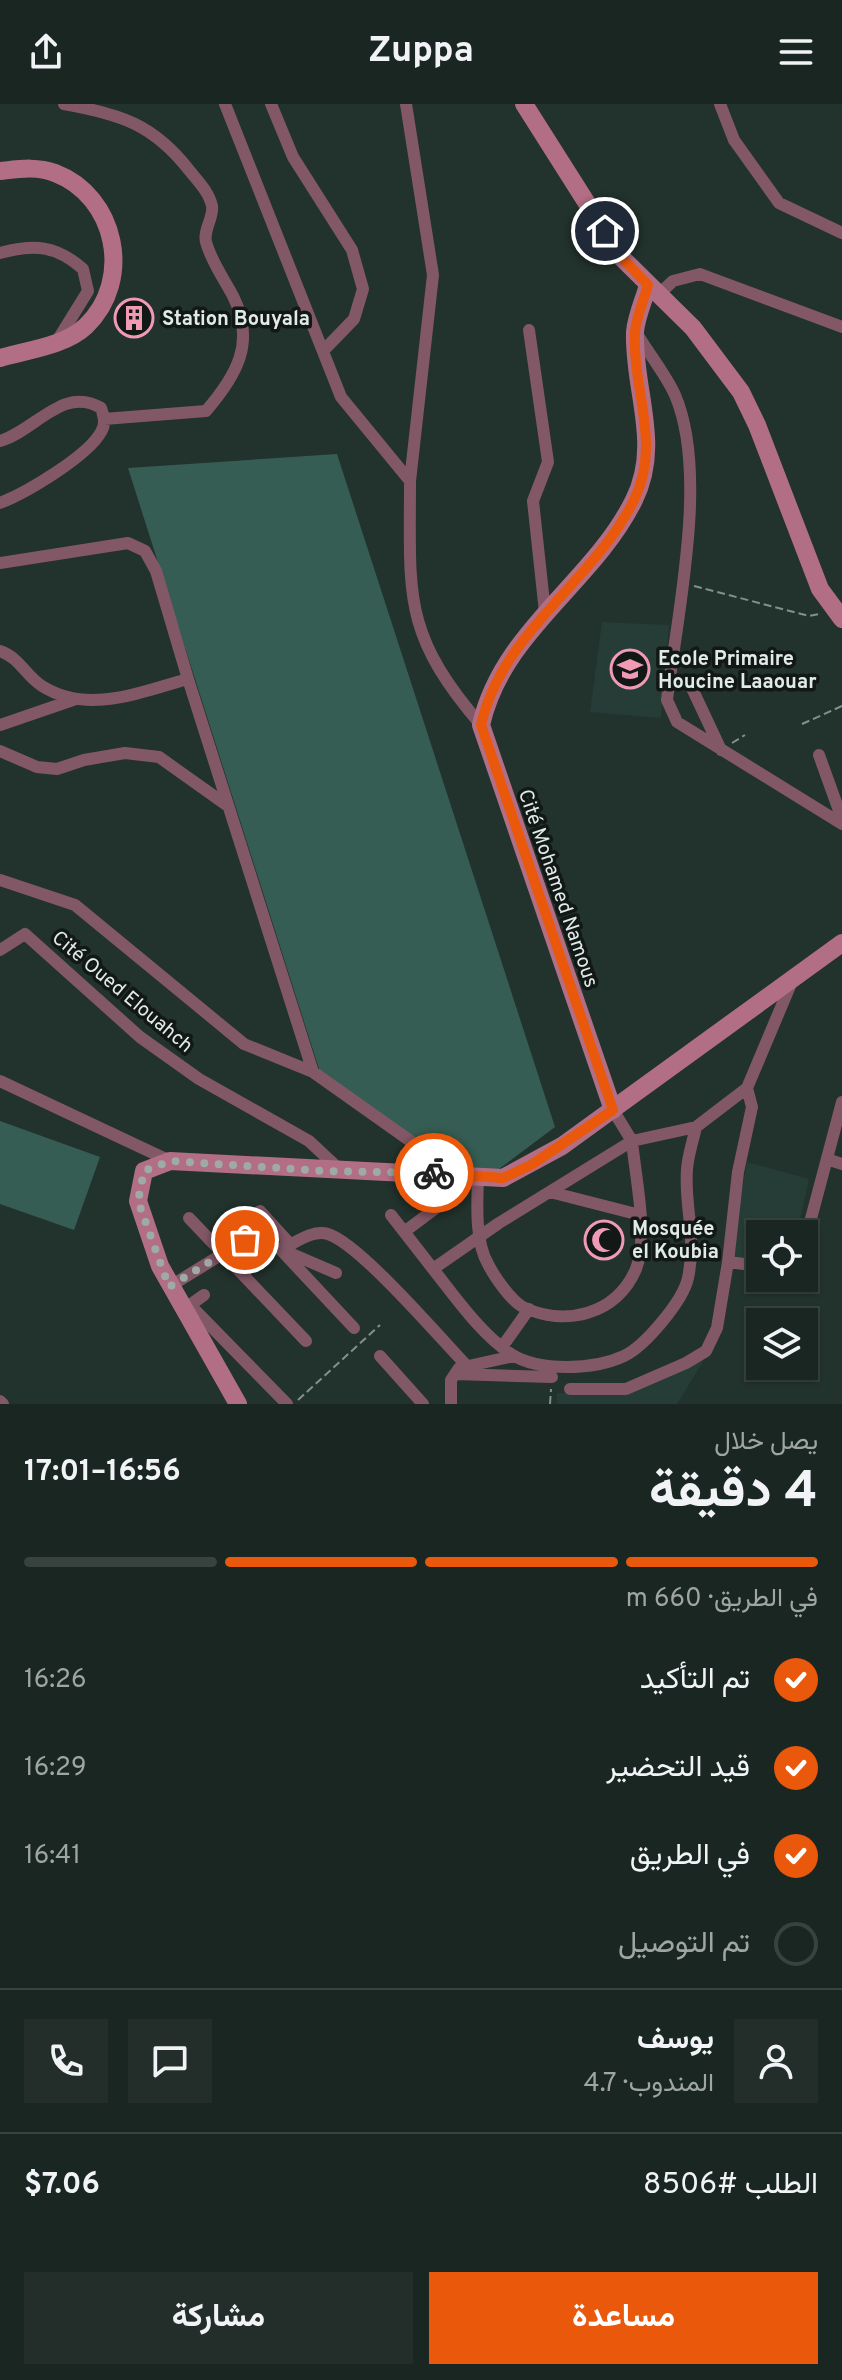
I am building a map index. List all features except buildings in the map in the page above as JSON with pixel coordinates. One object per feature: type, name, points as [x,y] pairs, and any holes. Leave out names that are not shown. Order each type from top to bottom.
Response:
[{"type":"main road","points":[[524,104],[621,257],[693,328],[741,392],[757,425],[815,576],[829,604],[842,619]]},
{"type":"main road","points":[[0,171],[32,168],[76,184],[98,207],[111,232],[114,260],[101,306],[86,326],[57,342],[0,358]]},
{"type":"main road","points":[[481,725],[491,688],[545,612],[604,545],[634,501],[649,448],[635,332],[653,290]]},
{"type":"main road","points":[[815,576],[826,583],[842,604]]},
{"type":"main road","points":[[815,576],[813,591],[822,612],[842,634]]},
{"type":"main road","name":"Cité Mohamed Namous","points":[[481,725],[613,1110]]},
{"type":"main road","points":[[238,1404],[185,1306],[169,1287],[138,1201],[144,1171],[170,1161],[503,1178],[531,1165],[613,1110],[842,943]]},
{"type":"street","points":[[64,104],[119,115],[144,126],[176,154],[205,189],[212,208],[205,239],[235,300],[246,340],[238,364],[206,411],[104,419]]},
{"type":"street","points":[[225,104],[341,397],[410,481]]},
{"type":"street","points":[[271,104],[293,157],[352,250],[363,289],[354,319],[323,351]]},
{"type":"street","points":[[406,104],[433,275],[410,481],[410,591],[423,643],[436,668],[481,725]]},
{"type":"street","points":[[720,104],[734,140],[779,203],[842,233]]},
{"type":"street","points":[[0,253],[32,246],[52,248],[83,269],[88,291],[57,342]]},
{"type":"street","points":[[653,290],[700,274],[842,327]]},
{"type":"street","points":[[529,330],[548,462],[533,501],[545,612]]},
{"type":"street","points":[[635,332],[674,395],[687,436],[693,479],[667,700],[677,722],[842,822]]},
{"type":"street","points":[[0,441],[71,400],[92,403],[101,408],[104,419],[104,429],[93,445],[31,487],[0,503]]},
{"type":"street","points":[[0,563],[128,543],[145,551],[156,571],[313,1072]]},
{"type":"street","points":[[0,651],[15,656],[33,680],[59,697],[103,702],[188,679]]},
{"type":"street","points":[[690,684],[721,750]]},
{"type":"street","points":[[0,725],[76,699]]},
{"type":"street","points":[[0,751],[37,767],[57,769],[84,760],[125,753],[159,757],[228,806]]},
{"type":"street","points":[[819,755],[842,822]]},
{"type":"street","name":"Cité Oued Elouahch","points":[[0,880],[75,905],[244,1044],[313,1072],[469,1178]]},
{"type":"street","name":"Cité Oued Elouahch","points":[[0,950],[25,934],[140,1037],[199,1079],[309,1141],[342,1172]]},
{"type":"street","points":[[433,1269],[632,1141],[696,1127],[747,1088],[794,978]]},
{"type":"street","points":[[0,1081],[170,1161]]},
{"type":"street","points":[[570,1389],[626,1389],[706,1351],[717,1328],[728,1262],[738,1172],[752,1107],[747,1088]]},
{"type":"street","points":[[811,1220],[842,1102]]},
{"type":"street","name":"Cité Mohamed Namous","points":[[529,1309],[563,1319],[607,1306],[636,1269],[640,1215],[632,1141],[613,1110]]},
{"type":"street","points":[[391,1215],[433,1269],[502,1347],[514,1356],[552,1365],[585,1365],[625,1356],[666,1319],[688,1281],[694,1236],[687,1170],[696,1127]]},
{"type":"street","points":[[827,1159],[842,1164]]},
{"type":"street","points":[[469,1178],[487,1264],[519,1306],[529,1309],[502,1347]]},
{"type":"street","points":[[550,1192],[640,1215]]},
{"type":"street","points":[[404,1232],[440,1205]]},
{"type":"street","points":[[260,1211],[284,1248],[354,1328]]},
{"type":"street","points":[[189,1218],[306,1341]]},
{"type":"street","points":[[284,1248],[313,1234],[326,1233],[351,1246],[467,1366]]},
{"type":"street","points":[[169,1287],[245,1240],[284,1248],[336,1273]]},
{"type":"street","points":[[728,1262],[746,1264]]},
{"type":"street","points":[[204,1295],[185,1306],[287,1404]]},
{"type":"street","points":[[380,1356],[423,1404]]},
{"type":"street","points":[[451,1404],[451,1380],[455,1374],[467,1366],[514,1356]]},
{"type":"street","points":[[455,1374],[552,1377]]},
{"type":"path","points":[[681,582],[809,616],[822,612]]},
{"type":"path","points":[[802,724],[842,706]]},
{"type":"path","points":[[294,1404],[380,1325]]},
{"type":"shaded area","points":[[337,454],[555,1127],[499,1169],[487,1171],[457,1167],[320,1072],[128,468]]},
{"type":"shaded area","name":"Ecole Primaire Houcine Laaouar","points":[[602,622],[669,625],[661,718],[590,712]]},
{"type":"shaded area","points":[[0,1121],[100,1157],[74,1230],[0,1204]]},
{"type":"shaded area","points":[[747,1162],[809,1179],[800,1220],[746,1220],[746,1262],[730,1260]]},
{"type":"shaded area","points":[[704,1360],[677,1404],[557,1404],[557,1393],[620,1395]]},
{"type":"way so far","points":[[245,1240],[169,1287],[138,1201],[144,1171],[170,1161],[325,1171],[434,1173]]},
{"type":"place","name":"Station Bouyala","points":[[134,318]]},
{"type":"place","name":"Ecole Primaire Houcine Laaouar","points":[[630,669]]},
{"type":"place","name":"Mosquée el Koubia","points":[[604,1240]]},
{"type":"route","points":[[434,1173],[491,1180],[503,1178],[562,1146],[613,1110],[481,725],[491,688],[498,676],[537,622],[604,545],[634,501],[641,483],[649,448],[635,332],[648,285],[621,257],[605,231]]}]
